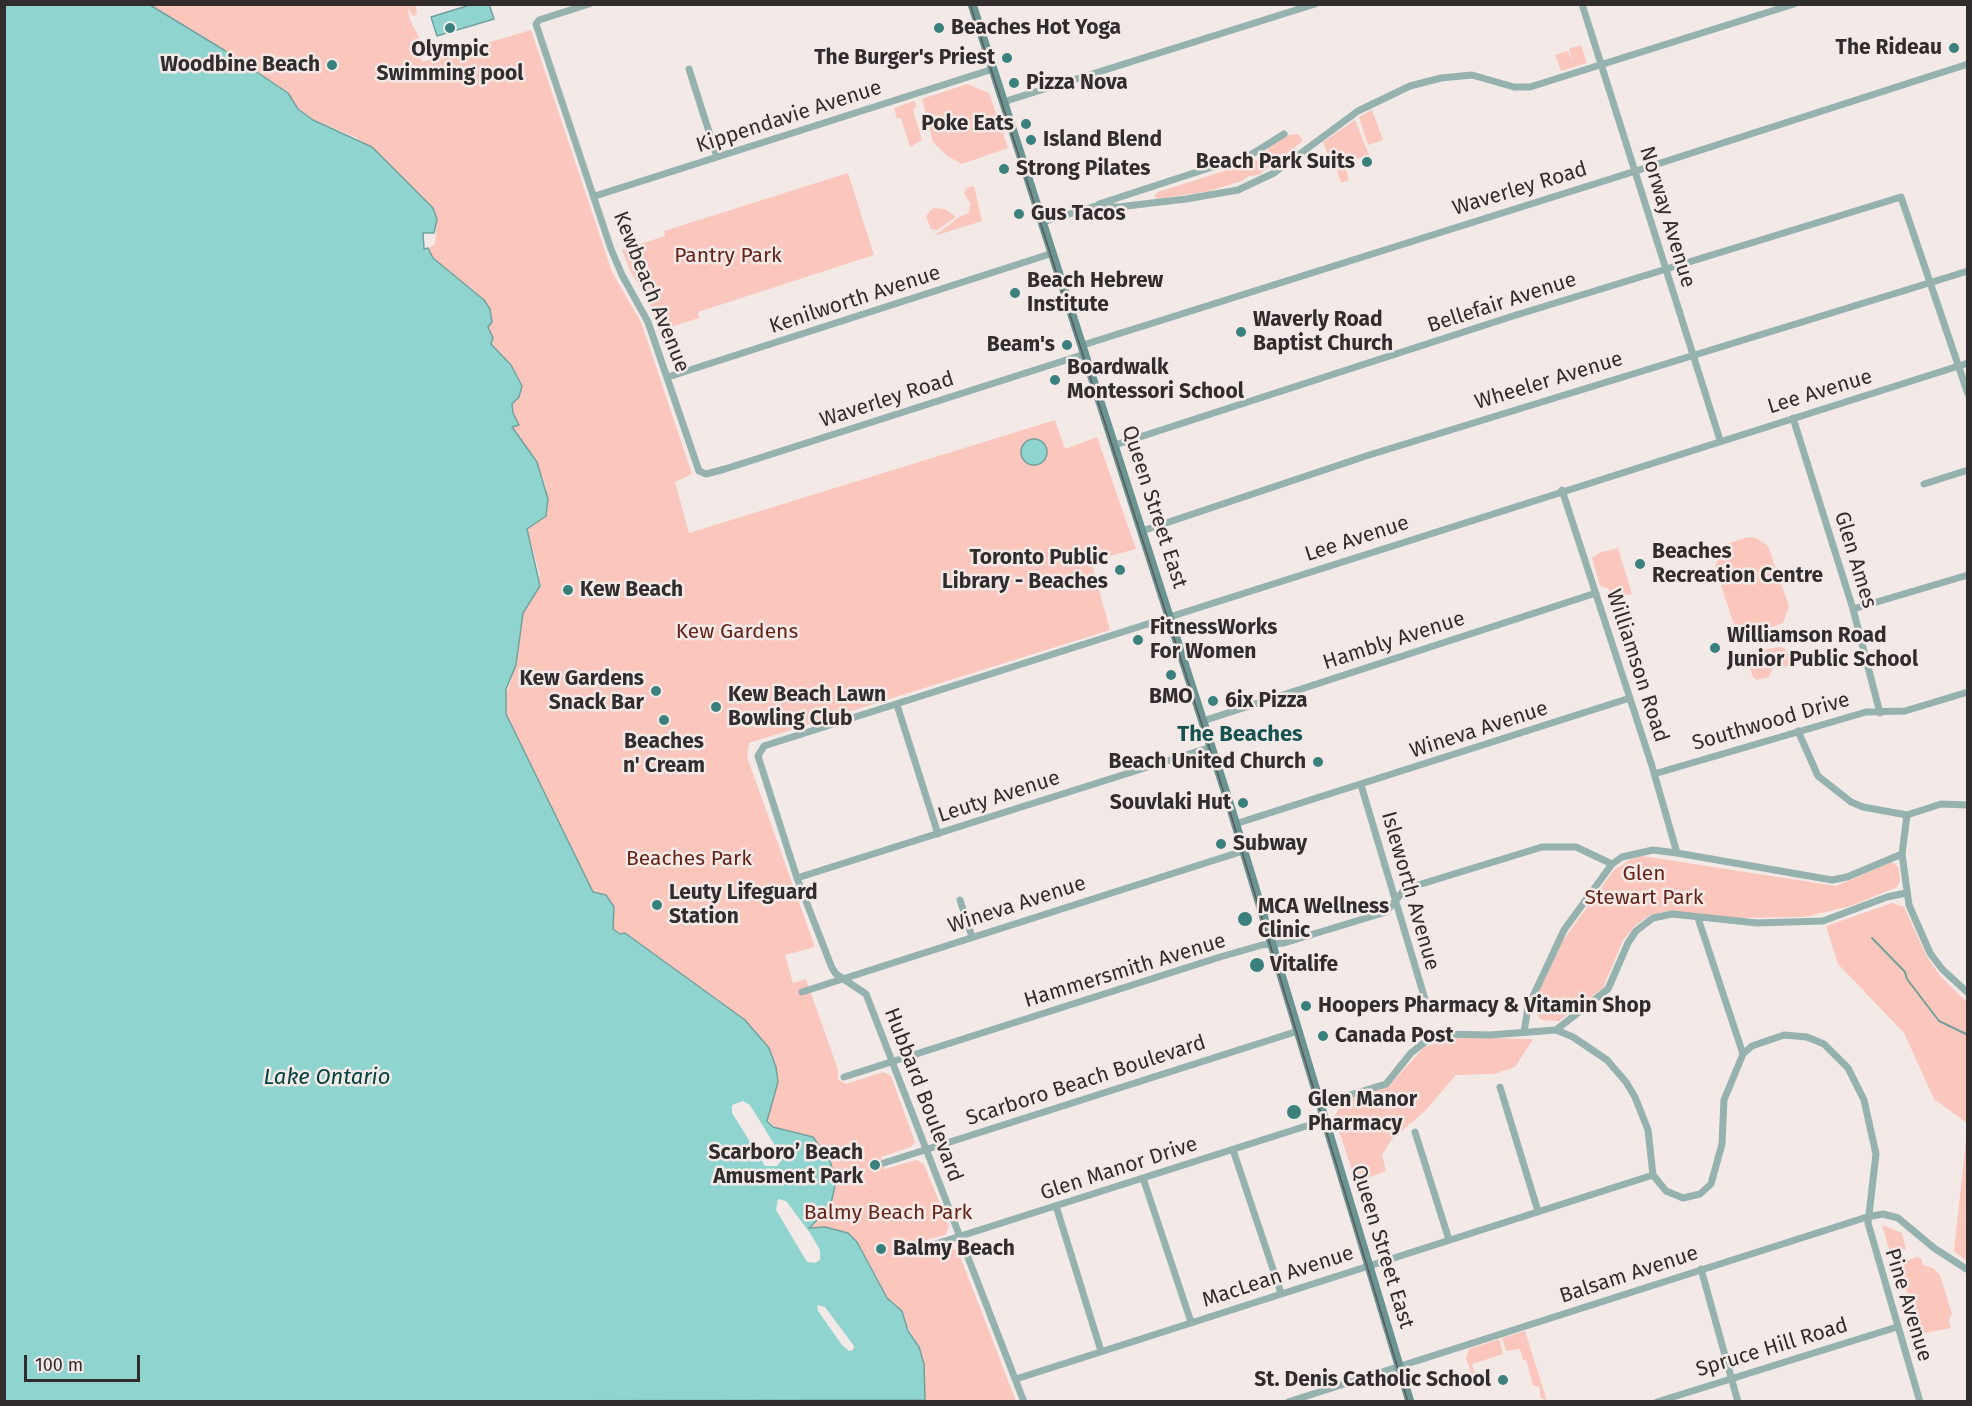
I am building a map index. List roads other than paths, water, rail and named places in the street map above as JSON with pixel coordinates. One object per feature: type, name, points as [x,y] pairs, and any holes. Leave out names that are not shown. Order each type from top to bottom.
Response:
[{"type":"main road","name":"Queen Street East","points":[[972,4],[1203,721],[1410,1401]]},
{"type":"street","name":"Kewbeach Avenue","points":[[589,4],[539,20],[536,24],[618,266],[642,307],[699,471]]},
{"type":"street","points":[[1003,102],[1315,4]]},
{"type":"street","name":"Norway Avenue","points":[[1582,4],[1720,440]]},
{"type":"street","points":[[1096,206],[1118,207],[1186,199],[1238,189],[1274,172],[1329,130],[1372,102],[1430,81],[1472,75],[1514,87],[1530,87],[1794,4]]},
{"type":"street","name":"Waverley Road","points":[[699,471],[706,474],[715,472],[1084,349],[1968,64]]},
{"type":"street","points":[[689,69],[717,157]]},
{"type":"street","name":"Kippendavie Avenue","points":[[595,196],[993,69]]},
{"type":"street","points":[[1043,222],[1252,154],[1284,134]]},
{"type":"street","name":"Bellefair Avenue","points":[[1115,445],[1666,269],[1901,197],[1930,282]]},
{"type":"street","name":"Kenilworth Avenue","points":[[668,377],[1053,254]]},
{"type":"street","name":"Wheeler Avenue","points":[[1142,531],[1366,456],[1693,353],[1968,271]]},
{"type":"street","points":[[1930,282],[1968,394]]},
{"type":"street","name":"Lee Avenue","points":[[759,752],[764,746],[1562,490],[1968,363]]},
{"type":"street","name":"Glen Ames","points":[[1793,418],[1853,609],[1881,713]]},
{"type":"street","points":[[1924,484],[1968,471]]},
{"type":"street","name":"Williamson Road","points":[[1562,490],[1630,698],[1677,853]]},
{"type":"street","points":[[1853,609],[1968,575]]},
{"type":"street","name":"Hambly Avenue","points":[[1203,721],[1596,593]]},
{"type":"street","name":"Southwood Drive","points":[[1654,774],[1866,712],[1905,711],[1968,692]]},
{"type":"street","name":"Wineva Avenue","points":[[1235,824],[1630,698]]},
{"type":"street","points":[[897,705],[938,834]]},
{"type":"street","points":[[1798,731],[1818,776],[1835,792],[1863,807],[1907,815],[1941,804],[1968,805]]},
{"type":"street","name":"Leuty Avenue","points":[[797,878],[1211,747]]},
{"type":"street","name":"Hubbard Boulevard","points":[[759,752],[797,878],[832,968],[866,994],[1024,1401]]},
{"type":"street","name":"Isleworth Avenue","points":[[1361,785],[1427,1006]]},
{"type":"street","points":[[1907,815],[1902,854],[1906,893],[1930,953],[1942,969],[1968,993]]},
{"type":"street","name":"Hammersmith Avenue","points":[[844,1077],[1220,957],[1284,943],[1386,912],[1405,889],[1551,845],[1576,847],[1612,864]]},
{"type":"street","points":[[1524,1032],[1527,1008],[1552,951],[1580,906],[1612,864],[1635,852],[1653,850],[1677,853],[1832,880],[1847,877],[1902,854]]},
{"type":"street","name":"Wineva Avenue","points":[[802,992],[1243,851]]},
{"type":"street","points":[[1556,1030],[1608,989],[1628,943],[1646,921],[1665,915],[1757,923],[1824,921],[1887,897],[1906,893]]},
{"type":"street","points":[[960,900],[972,937]]},
{"type":"street","points":[[1698,918],[1743,1054]]},
{"type":"street","points":[[1320,1104],[1386,1084],[1411,1053],[1426,1041],[1442,1034],[1490,1035],[1556,1030],[1573,1037],[1606,1060],[1626,1082],[1635,1097],[1647,1130],[1653,1175],[1666,1191],[1683,1198],[1700,1194],[1712,1184],[1722,1144],[1724,1100],[1743,1054],[1770,1038],[1784,1035],[1799,1036],[1824,1044],[1848,1068],[1864,1100],[1876,1154],[1867,1217]]},
{"type":"street","name":"Scarboro Beach Boulevard","points":[[884,1162],[1298,1031]]},
{"type":"street","points":[[1500,1087],[1538,1211]]},
{"type":"street","name":"Glen Manor Drive","points":[[923,1248],[1325,1120]]},
{"type":"street","points":[[1415,1132],[1449,1240]]},
{"type":"street","points":[[1233,1150],[1281,1293]]},
{"type":"street","name":"MacLean Avenue","points":[[1016,1379],[1653,1175]]},
{"type":"street","points":[[1143,1178],[1191,1322]]},
{"type":"street","points":[[1056,1206],[1101,1351]]},
{"type":"street","name":"Balsam Avenue","points":[[1288,1401],[1306,1399],[1399,1365],[1867,1217],[1883,1214],[1898,1218],[1934,1248],[1968,1270]]},
{"type":"street","name":"Pine Avenue","points":[[1867,1217],[1920,1401]]},
{"type":"street","points":[[1701,1269],[1738,1401]]},
{"type":"street","name":"Spruce Hill Road","points":[[1657,1401],[1897,1327]]},
{"type":"water","name":"Olympic Swimming pool","points":[[489,4],[494,19],[437,36],[431,17],[470,5]]},
{"type":"water","name":"Lake Ontario","points":[[5,5],[150,5],[224,50],[288,93],[298,109],[313,120],[372,147],[433,208],[437,219],[434,233],[423,233],[424,249],[428,248],[433,258],[484,300],[490,309],[492,322],[488,327],[493,338],[491,344],[511,365],[522,386],[519,397],[512,404],[513,413],[519,425],[512,427],[537,462],[548,499],[546,516],[527,529],[540,586],[523,613],[516,665],[506,689],[506,714],[593,892],[606,895],[614,907],[613,929],[620,934],[625,933],[745,1020],[769,1048],[776,1067],[778,1082],[767,1121],[773,1127],[813,1137],[830,1161],[836,1181],[830,1208],[809,1228],[825,1227],[848,1233],[857,1242],[887,1298],[902,1311],[908,1331],[919,1347],[924,1364],[925,1400],[5,1402]]},
{"type":"water","points":[[1034,439],[1043,443],[1047,452],[1043,461],[1034,465],[1025,461],[1021,452],[1025,443]]},
{"type":"waterway","points":[[1872,938],[1905,972],[1907,979],[1939,1021],[1968,1035]]},
{"type":"tram line","points":[[970,4],[1231,815],[1408,1402]]},
{"type":"place","name":"Olympic Swimming pool","points":[[450,28]]},
{"type":"place","name":"Beaches Hot Yoga","points":[[939,28]]},
{"type":"place","name":"The Rideau","points":[[1954,48]]},
{"type":"place","name":"The Burger's Priest","points":[[1007,58]]},
{"type":"place","name":"Woodbine Beach","points":[[332,65]]},
{"type":"place","name":"Pizza Nova","points":[[1014,83]]},
{"type":"place","name":"Poke Eats","points":[[1026,124]]},
{"type":"place","name":"Island Blend","points":[[1031,140]]},
{"type":"place","name":"Beach Park Suits","points":[[1367,162]]},
{"type":"place","name":"Strong Pilates","points":[[1004,169]]},
{"type":"place","name":"Gus Tacos","points":[[1019,214]]},
{"type":"place","name":"Beach Hebrew Institute","points":[[1015,293]]},
{"type":"place","name":"Waverly Road Baptist Church","points":[[1241,332]]},
{"type":"place","name":"Beam's","points":[[1067,345]]},
{"type":"place","name":"Boardwalk Montessori School","points":[[1055,380]]},
{"type":"place","name":"Beaches Recreation Centre","points":[[1640,564]]},
{"type":"place","name":"Toronto Public Library - Beaches","points":[[1120,570]]},
{"type":"place","name":"Kew Beach","points":[[568,590]]},
{"type":"place","name":"FitnessWorks For Women","points":[[1138,640]]},
{"type":"place","name":"Williamson Road Junior Public School","points":[[1715,648]]},
{"type":"place","name":"BMO","points":[[1171,675]]},
{"type":"place","name":"Kew Gardens Snack Bar","points":[[656,691]]},
{"type":"place","name":"6ix Pizza","points":[[1213,701]]},
{"type":"place","name":"Kew Beach Lawn Bowling Club","points":[[716,707]]},
{"type":"place","name":"Beaches n' Cream","points":[[664,720]]},
{"type":"place","name":"Beach United Church","points":[[1318,762]]},
{"type":"place","name":"Souvlaki Hut","points":[[1243,803]]},
{"type":"place","name":"Subway","points":[[1221,844]]},
{"type":"place","name":"Leuty Lifeguard Station","points":[[657,905]]},
{"type":"place","name":"MCA Wellness Clinic","points":[[1245,919]]},
{"type":"place","name":"Vitalife","points":[[1257,965]]},
{"type":"place","name":"Hoopers Pharmacy & Vitamin Shop","points":[[1306,1006]]},
{"type":"place","name":"Canada Post","points":[[1323,1036]]},
{"type":"place","name":"Glen Manor Pharmacy","points":[[1294,1112]]},
{"type":"place","name":"Scarboro’ Beach Amusment Park","points":[[875,1165]]},
{"type":"place","name":"Balmy Beach","points":[[881,1249]]},
{"type":"place","name":"St. Denis Catholic School","points":[[1503,1380]]},
{"type":"district","name":"The Beaches","points":[[1240,735]]},
{"type":"park label","name":"Pantry Park","points":[[728,256]]},
{"type":"park label","name":"Kew Gardens","points":[[737,632]]},
{"type":"park label","name":"Beaches Park","points":[[689,859]]},
{"type":"park label","name":"Glen Stewart Park","points":[[1644,886]]},
{"type":"park label","name":"Balmy Beach Park","points":[[888,1213]]}]
